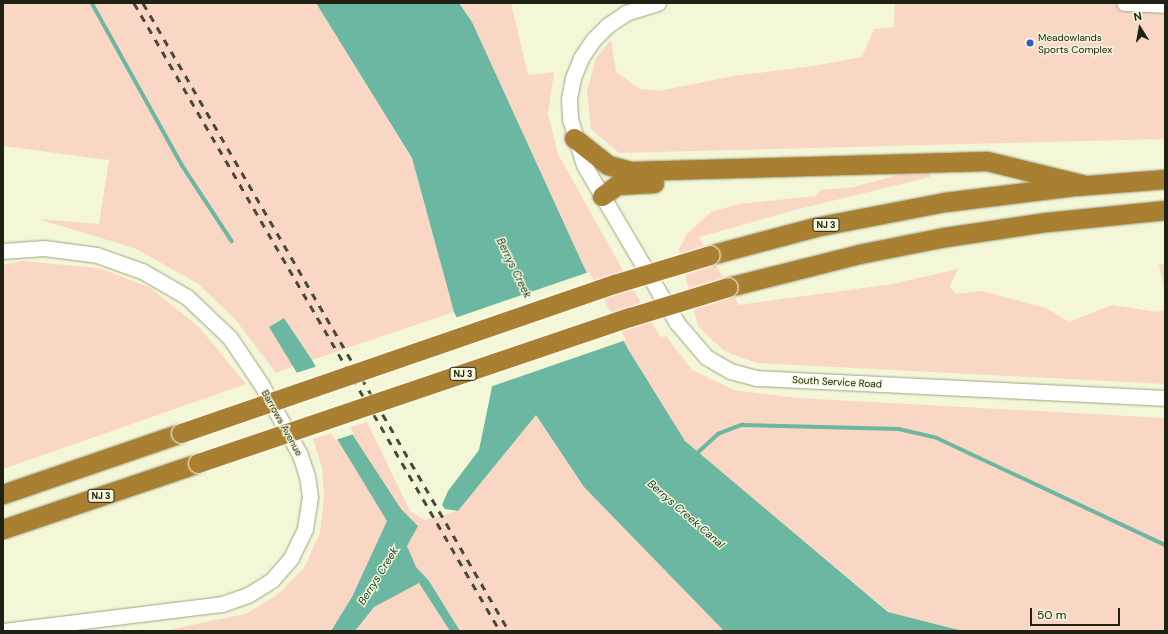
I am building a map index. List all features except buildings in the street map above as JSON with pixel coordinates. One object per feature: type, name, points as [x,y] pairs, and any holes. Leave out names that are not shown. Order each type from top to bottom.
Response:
[{"type":"highway","points":[[574,138],[608,164],[631,171],[987,161],[1085,185]]},
{"type":"highway","points":[[602,196],[613,186],[623,184],[847,177],[932,162]]},
{"type":"highway","name":"NJ 3","points":[[3,494],[607,287],[710,255],[815,227],[902,210],[989,196],[1085,185],[1165,179]]},
{"type":"highway","name":"NJ 3","points":[[3,529],[630,317],[728,287],[837,258],[931,239],[1047,222],[1165,210]]},
{"type":"street","name":"South Service Road","points":[[658,3],[637,8],[617,18],[593,40],[581,58],[573,78],[569,99],[570,119],[574,138],[584,165],[682,332],[706,357],[730,371],[766,379],[1165,398]]},
{"type":"street","points":[[1124,3],[1165,5]]},
{"type":"street","name":"Barrows Avenue","points":[[3,251],[44,248],[97,255],[147,273],[187,297],[230,338],[261,384],[300,455],[307,476],[310,497],[305,529],[291,558],[272,580],[248,595],[222,604],[3,631]]},
{"type":"shaded area","points":[[3,3],[316,3],[412,158],[454,312],[312,360],[284,318],[269,327],[294,366],[276,373],[234,318],[197,283],[134,248],[38,219],[99,224],[109,160],[3,146]]},
{"type":"shaded area","points":[[459,3],[511,3],[528,75],[554,72],[548,114],[558,154],[660,337],[666,336],[692,370],[734,390],[799,398],[1165,418],[1165,631],[963,631],[889,612],[685,441],[628,349],[584,267],[472,22]]},
{"type":"shaded area","points":[[895,3],[1165,3],[1165,139],[619,153],[591,129],[587,91],[596,58],[611,40],[616,72],[640,89],[659,91],[734,76],[813,66],[862,57],[874,29],[894,27]]},
{"type":"shaded area","points":[[930,171],[930,177],[799,209],[699,237],[739,305],[893,284],[958,269],[950,286],[955,294],[982,291],[1046,308],[1069,322],[1112,305],[1157,312],[1165,310],[1165,384],[757,363],[724,351],[698,326],[679,249],[687,234],[711,212],[739,204],[816,196],[820,190],[853,187],[905,173]]},
{"type":"shaded area","points":[[23,261],[99,268],[149,287],[199,327],[246,384],[3,469],[3,265]]},
{"type":"shaded area","points":[[1159,264],[1165,264],[1165,295]]},
{"type":"shaded area","points":[[536,415],[584,487],[724,631],[163,631],[245,614],[277,595],[304,568],[320,533],[324,496],[322,468],[313,439],[367,422],[410,511],[425,520],[458,511]]},
{"type":"water","points":[[316,3],[459,3],[472,22],[584,267],[628,349],[685,441],[888,612],[963,631],[724,631],[584,487],[536,415],[458,511],[445,509],[442,505],[448,491],[479,450],[492,387],[454,312],[412,158]]},
{"type":"water","name":"Berrys Creek","points":[[284,318],[312,360],[354,437],[401,509],[418,526],[407,546],[416,567],[429,581],[460,631],[450,631],[419,583],[374,607],[355,631],[331,631],[352,597],[387,521],[269,327]]},
{"type":"pier","points":[[589,272],[626,340],[490,387],[455,318]]},
{"type":"pier","points":[[318,366],[354,434],[335,440],[296,373]]},
{"type":"waterway","points":[[92,3],[182,165],[232,241]]},
{"type":"waterway","points":[[695,455],[718,434],[742,425],[899,429],[937,438],[1165,545]]},
{"type":"railway","points":[[134,3],[500,631]]},
{"type":"railway","points":[[143,3],[509,631]]},
{"type":"place","name":"Meadowlands Sports Complex","points":[[1030,43]]},
{"type":"water label","name":"Berrys Creek Canal","points":[[686,514]]}]
